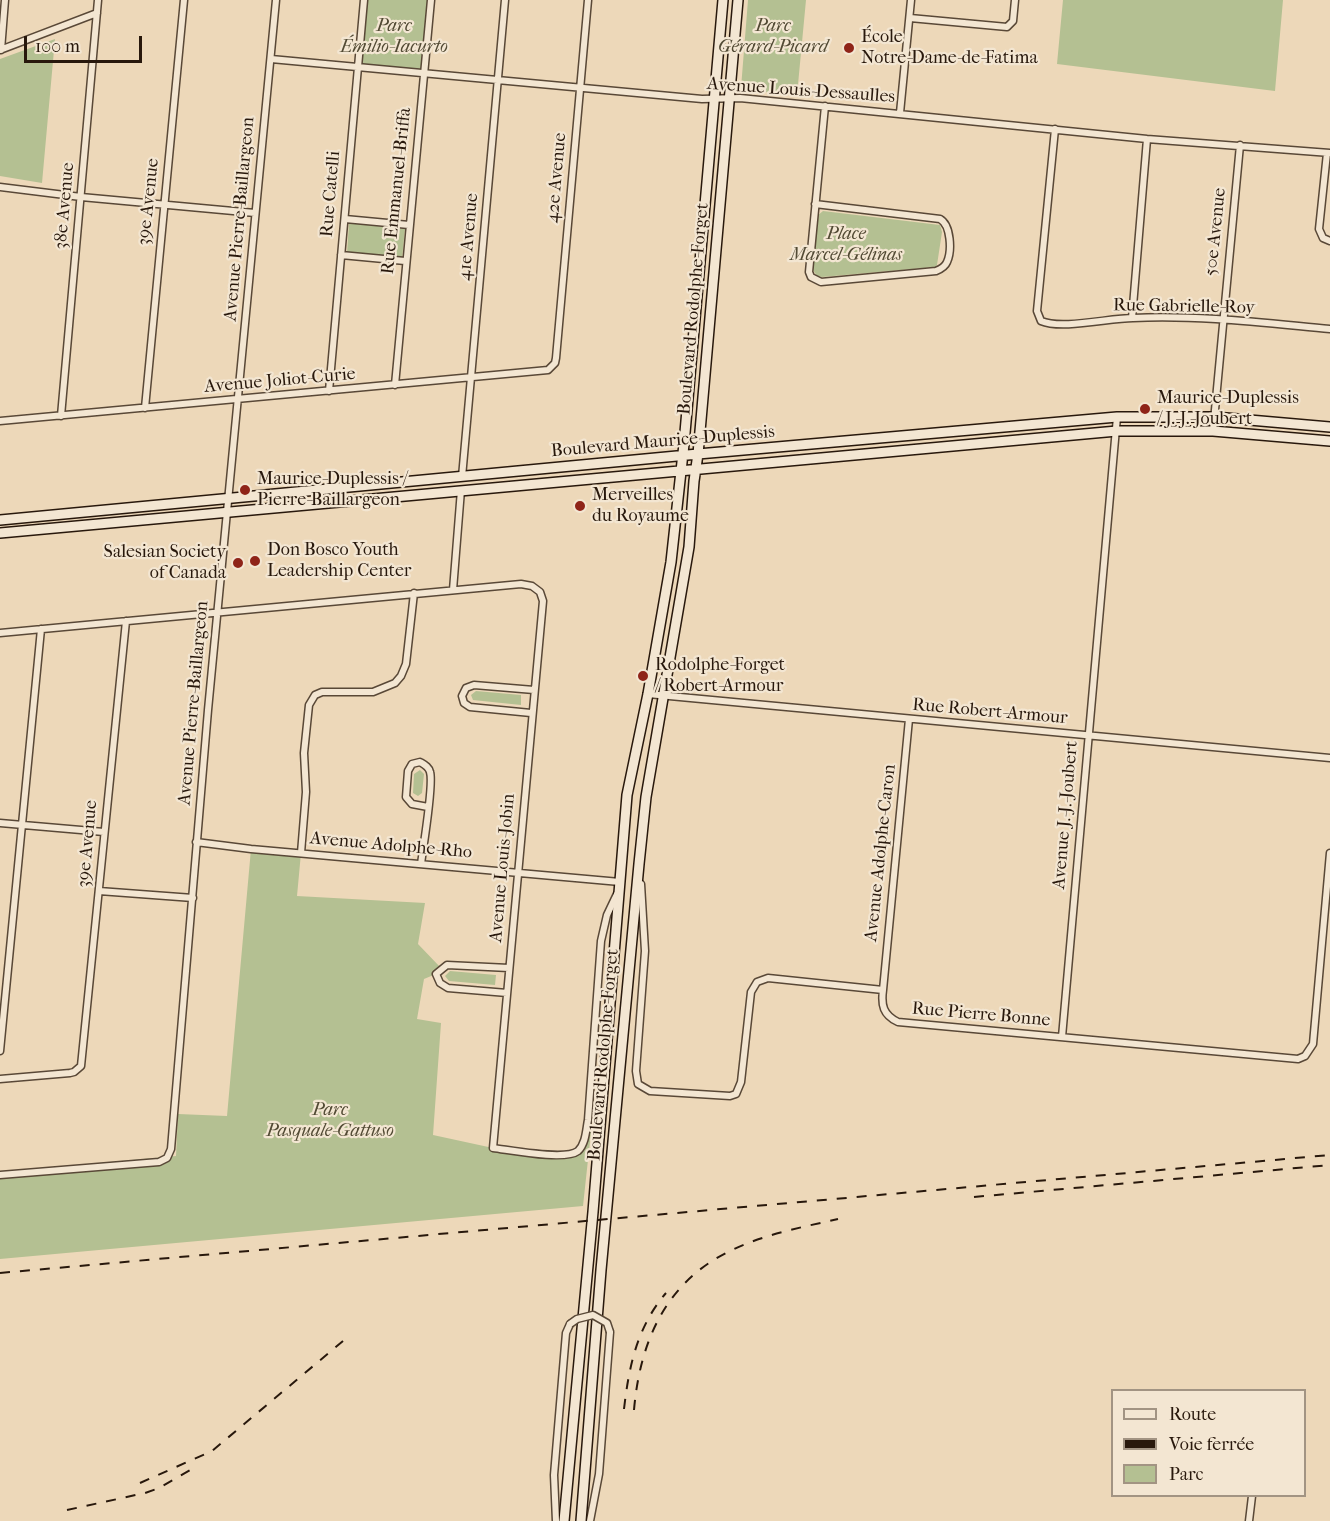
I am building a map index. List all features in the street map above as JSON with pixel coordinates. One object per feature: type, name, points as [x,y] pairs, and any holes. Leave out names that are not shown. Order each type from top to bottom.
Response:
[{"type":"street","points":[[5,0],[1,50],[97,13]]},
{"type":"street","name":"38e Avenue","points":[[61,416],[98,0]]},
{"type":"street","name":"39e Avenue","points":[[145,408],[184,0]]},
{"type":"street","name":"Avenue Pierre-Baillargeon","points":[[0,1175],[163,1161],[171,1149],[194,898],[196,842],[276,0]]},
{"type":"street","name":"Rue Catelli","points":[[329,391],[364,0]]},
{"type":"street","name":"Rue Emmanuel-Briffa","points":[[395,385],[430,0]]},
{"type":"street","name":"41e Avenue","points":[[462,477],[505,0]]},
{"type":"street","name":"42e Avenue","points":[[556,358],[588,0]]},
{"type":"street","name":"Boulevard Rodolphe-Forget","points":[[564,1521],[593,1212],[627,795],[648,694],[671,562],[683,456],[723,0]]},
{"type":"street","name":"Boulevard Rodolphe-Forget","points":[[581,1521],[601,1270],[639,864],[646,797],[689,546],[738,0]]},
{"type":"street","points":[[900,113],[911,0]]},
{"type":"street","points":[[910,18],[1007,27],[1013,21],[1015,0]]},
{"type":"street","name":"Avenue Louis-Dessaulles","points":[[270,59],[580,88],[825,106],[1147,139],[1329,153]]},
{"type":"street","points":[[815,204],[945,221],[949,229],[947,262],[942,269],[936,271],[821,282],[811,277],[809,272],[815,204],[825,106]]},
{"type":"street","name":"Rue Gabrielle-Roy","points":[[1055,129],[1037,311],[1039,318],[1047,323],[1068,324],[1132,318],[1222,319],[1330,329]]},
{"type":"street","points":[[1132,318],[1147,139]]},
{"type":"street","name":"50e Avenue","points":[[1213,430],[1240,145]]},
{"type":"street","points":[[1329,153],[1319,229],[1323,238],[1330,241]]},
{"type":"street","points":[[0,187],[255,213]]},
{"type":"street","points":[[345,219],[409,225]]},
{"type":"street","points":[[340,255],[405,261]]},
{"type":"street","name":"Avenue Joliot-Curie","points":[[0,422],[543,372],[552,367],[556,358]]},
{"type":"street","name":"Boulevard Maurice-Duplessis","points":[[0,520],[1117,417],[1215,417],[1330,427]]},
{"type":"street","name":"Avenue J.-J.-Joubert","points":[[1062,1037],[1117,417]]},
{"type":"street","name":"Boulevard Maurice-Duplessis","points":[[0,533],[1117,431],[1213,430],[1330,441]]},
{"type":"street","points":[[0,633],[453,590],[461,490]]},
{"type":"street","name":"Avenue Louis-Jobin","points":[[453,590],[521,584],[532,586],[540,592],[543,601],[531,713],[494,1148]]},
{"type":"street","points":[[301,853],[306,792],[304,753],[309,705],[315,695],[322,692],[373,692],[394,683],[401,676],[406,664],[414,593]]},
{"type":"street","name":"39e Avenue","points":[[0,1079],[70,1073],[78,1070],[82,1061],[126,621]]},
{"type":"street","points":[[0,1051],[41,629]]},
{"type":"street","points":[[531,713],[470,707],[462,696],[466,688],[474,685],[534,690]]},
{"type":"street","name":"Rue Robert-Armour","points":[[648,694],[1330,758]]},
{"type":"street","name":"Avenue Adolphe-Caron","points":[[883,990],[909,719]]},
{"type":"street","points":[[421,864],[428,807],[431,775],[428,767],[420,762],[412,764],[408,771],[406,797],[412,804],[428,807]]},
{"type":"street","points":[[627,795],[646,797]]},
{"type":"street","points":[[0,823],[104,832]]},
{"type":"street","name":"Avenue Adolphe-Rho","points":[[196,842],[518,872],[619,885]]},
{"type":"street","name":"Rue Pierre Bonne","points":[[883,990],[882,1001],[886,1014],[898,1022],[1290,1059],[1305,1056],[1313,1044],[1330,853]]},
{"type":"street","points":[[639,864],[645,951],[636,1071],[638,1084],[651,1091],[723,1096],[736,1094],[741,1082],[753,986],[757,982],[768,978],[883,990]]},
{"type":"street","name":"Boulevard Rodolphe-Forget","points":[[494,1148],[564,1155],[577,1152],[582,1145],[588,1120],[601,941],[607,915],[619,885]]},
{"type":"street","points":[[99,891],[194,898]]},
{"type":"street","points":[[507,993],[448,988],[441,983],[436,974],[447,965],[509,968]]},
{"type":"street","points":[[556,1521],[554,1475],[566,1333],[570,1324],[577,1319],[593,1315],[607,1323],[610,1332],[599,1476],[590,1521]]},
{"type":"street","points":[[1249,1521],[1252,1497]]},
{"type":"green space","name":"Parc Émilio-Iacurto","points":[[364,0],[431,0],[424,74],[357,68]]},
{"type":"green space","name":"Parc Gérard-Picard","points":[[748,0],[806,0],[797,95],[741,88]]},
{"type":"green space","points":[[1063,0],[1283,0],[1275,91],[1057,64]]},
{"type":"green space","points":[[55,39],[42,183],[0,176],[0,59]]},
{"type":"green space","name":"Place Marcel-Gélinas","points":[[823,211],[940,225],[942,232],[937,265],[935,267],[817,276],[813,270],[817,216]]},
{"type":"green space","points":[[349,223],[405,229],[402,259],[347,253]]},
{"type":"green space","points":[[476,691],[521,695],[521,705],[473,700],[471,695]]},
{"type":"green space","points":[[420,770],[424,774],[422,793],[418,796],[413,793],[414,774]]},
{"type":"green space","name":"Parc Pasquale-Gattuso","points":[[251,849],[301,853],[297,896],[425,903],[418,944],[441,968],[436,974],[424,979],[417,1019],[441,1023],[433,1135],[493,1148],[564,1155],[577,1152],[585,1131],[591,1132],[583,1206],[0,1259],[0,1172],[176,1156],[178,1114],[227,1116]]},
{"type":"green space","points":[[450,971],[496,975],[495,985],[449,981],[445,976]]},
{"type":"railway","points":[[0,1273],[1330,1155]]},
{"type":"railway","points":[[974,1197],[1330,1165]]},
{"type":"railway","points":[[634,1410],[637,1385],[650,1337],[660,1316],[690,1278],[709,1263],[745,1244],[838,1219]]},
{"type":"railway","points":[[624,1409],[632,1362],[641,1333],[666,1293]]},
{"type":"railway","points":[[140,1483],[212,1451],[343,1341]]},
{"type":"railway","points":[[67,1510],[145,1493],[159,1488],[197,1466]]},
{"type":"place","name":"École Notre-Dame-de-Fatima","points":[[849,48]]},
{"type":"place","name":"Maurice-Duplessis / J.-J.-Joubert","points":[[1145,409]]},
{"type":"place","name":"Maurice-Duplessis / Pierre-Baillargeon","points":[[245,490]]},
{"type":"place","name":"Merveilles du Royaume","points":[[580,506]]},
{"type":"place","name":"Don Bosco Youth Leadership Center","points":[[255,561]]},
{"type":"place","name":"Salesian Society of Canada","points":[[238,563]]},
{"type":"place","name":"Rodolphe-Forget / Robert-Armour","points":[[643,676]]}]
